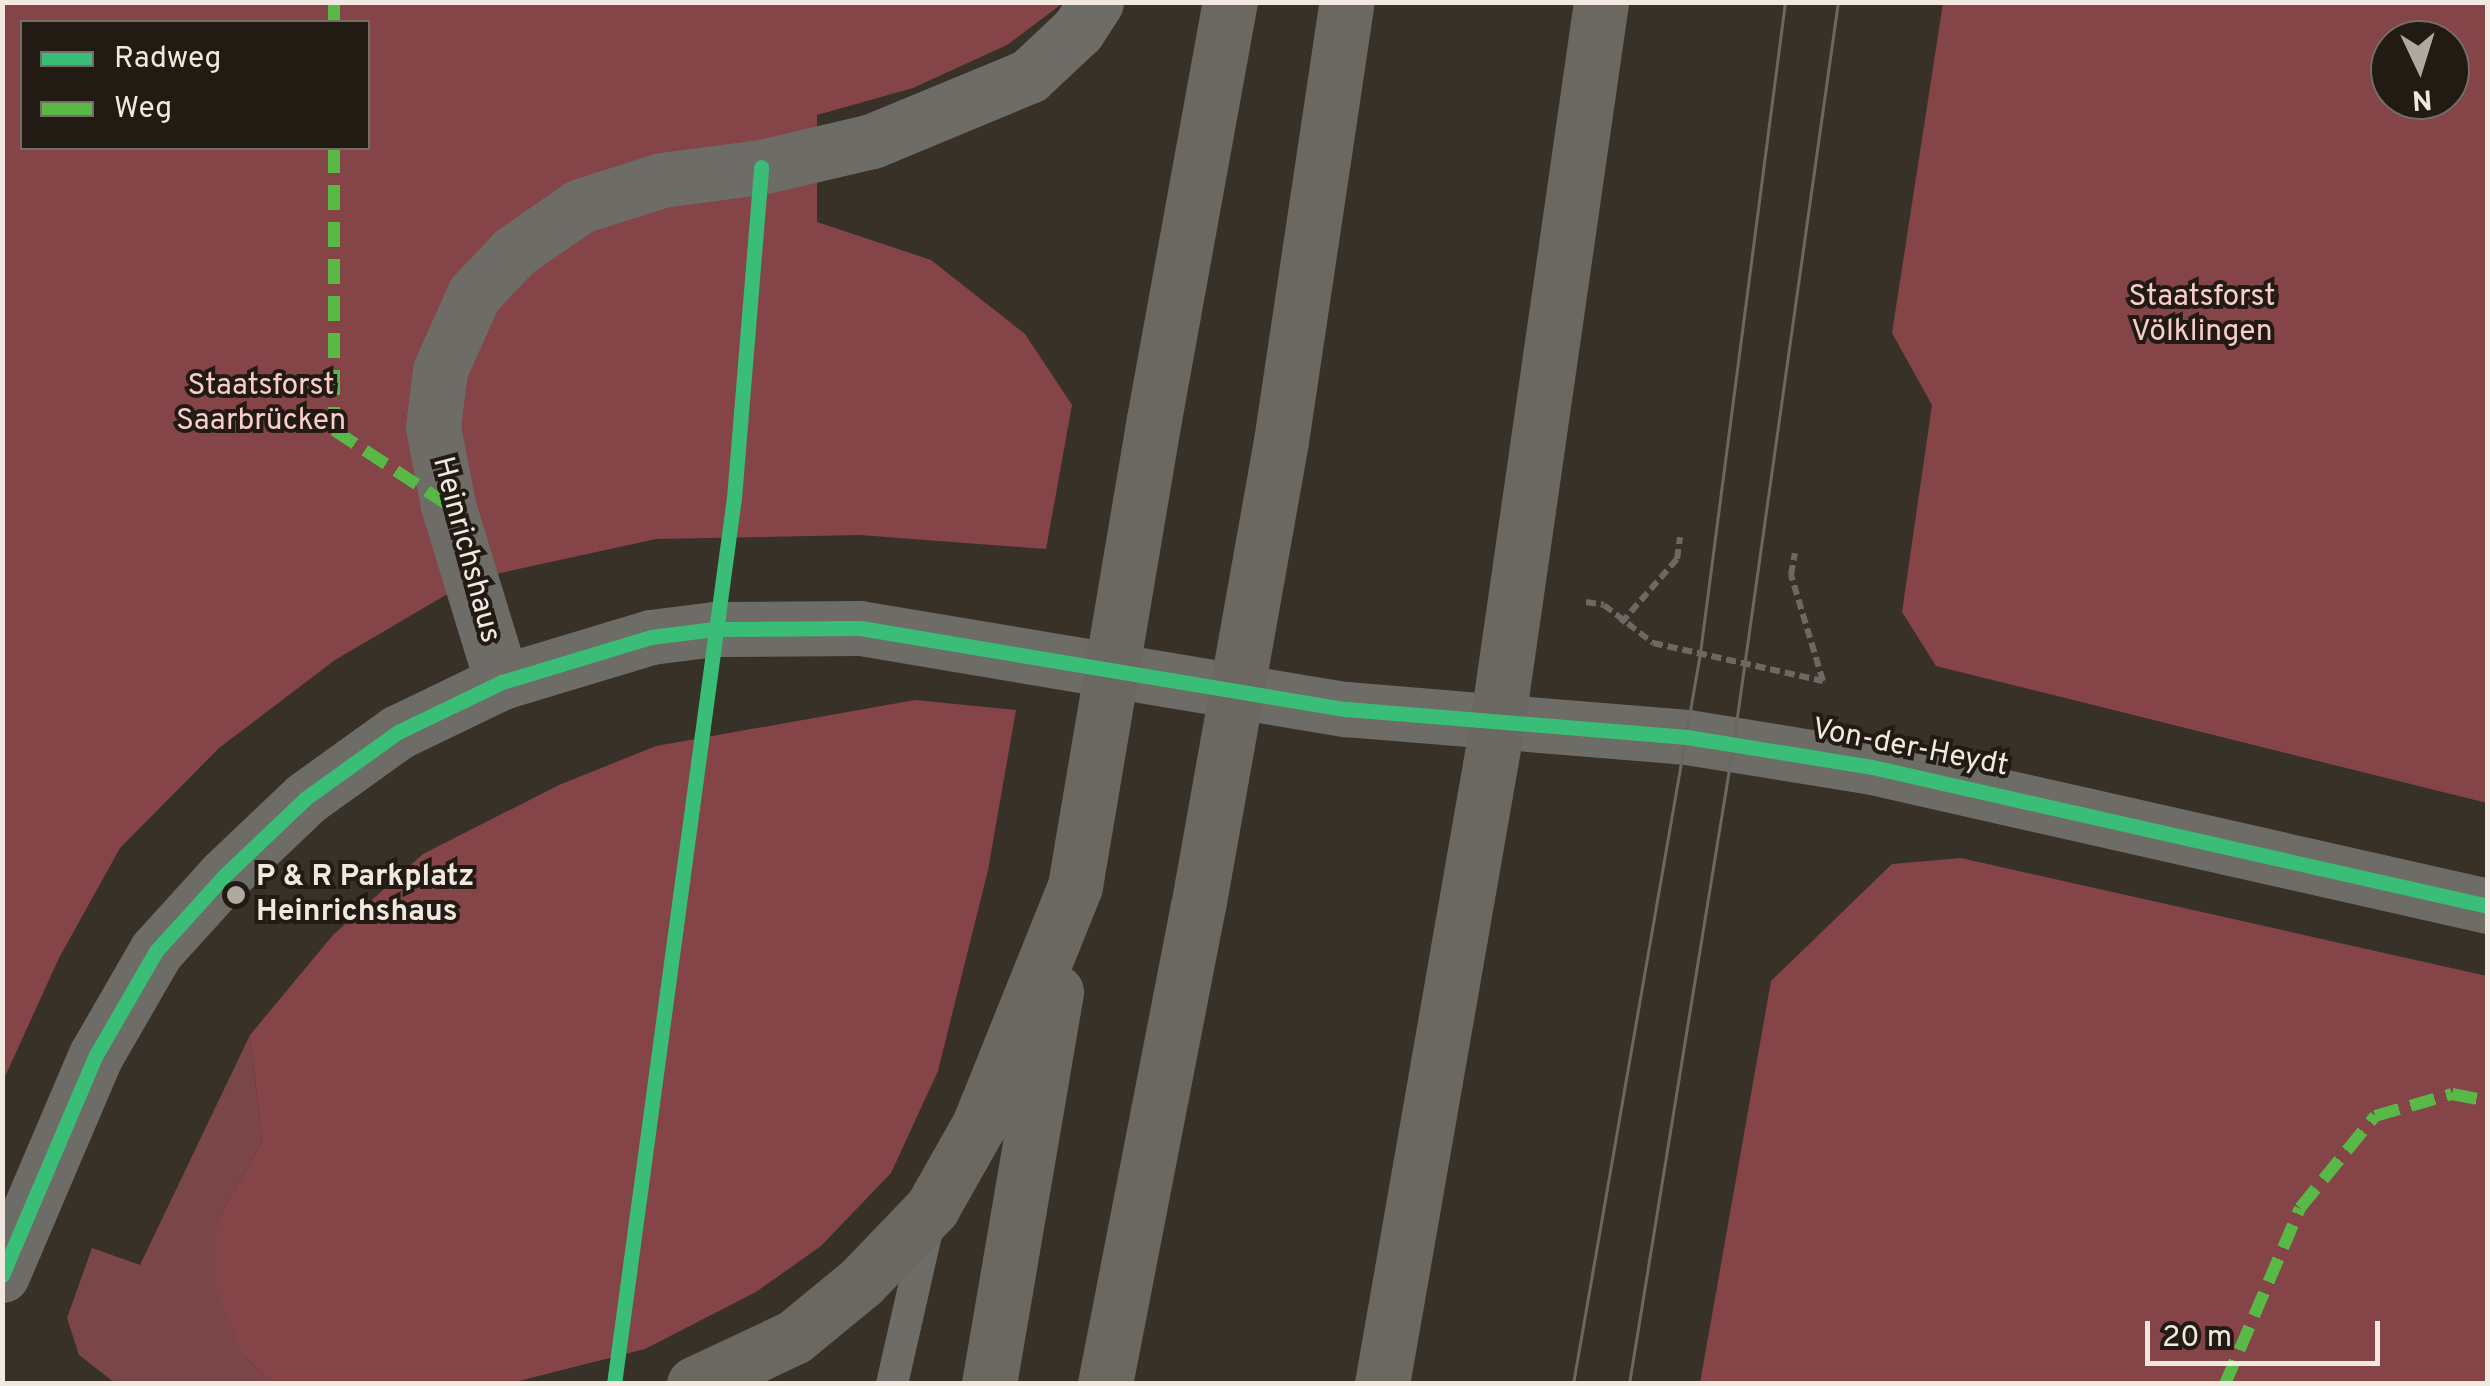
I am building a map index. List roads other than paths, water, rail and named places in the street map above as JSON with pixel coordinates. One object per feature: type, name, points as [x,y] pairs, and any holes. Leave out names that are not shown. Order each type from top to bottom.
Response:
[{"type":"highway","points":[[989,1384],[1154,418],[1230,2]]},
{"type":"highway","points":[[1105,1384],[1198,907],[1280,441],[1347,2]]},
{"type":"highway","points":[[1382,1384],[1497,725],[1601,2]]},
{"type":"highway","points":[[694,1384],[794,1337],[861,1282],[932,1208],[979,1125],[1075,886]]},
{"type":"street","name":"Heinrichshaus","points":[[502,682],[448,505],[433,427],[440,370],[474,294],[516,251],[580,206],[662,180],[761,167],[872,140],[1029,76],[1078,30],[1096,2]]},
{"type":"street","name":"Von-der-Heydt","points":[[2,1275],[96,1055],[156,952],[306,798],[398,732],[502,682],[652,637],[714,629],[860,628],[1314,704],[1497,725],[1686,737],[1872,767],[2488,906]]},
{"type":"lane","points":[[892,1384],[932,1208]]},
{"type":"tram line","points":[[1573,1384],[1700,653],[1785,2]]},
{"type":"tram line","points":[[1629,1384],[1733,745],[1838,2]]},
{"type":"place","name":"P & R Parkplatz Heinrichshaus","points":[[236,895]]},
{"type":"park label","name":"Staatsforst Völklingen","points":[[2202,315]]},
{"type":"park label","name":"Staatsforst Saarbrücken","points":[[261,404]]}]
